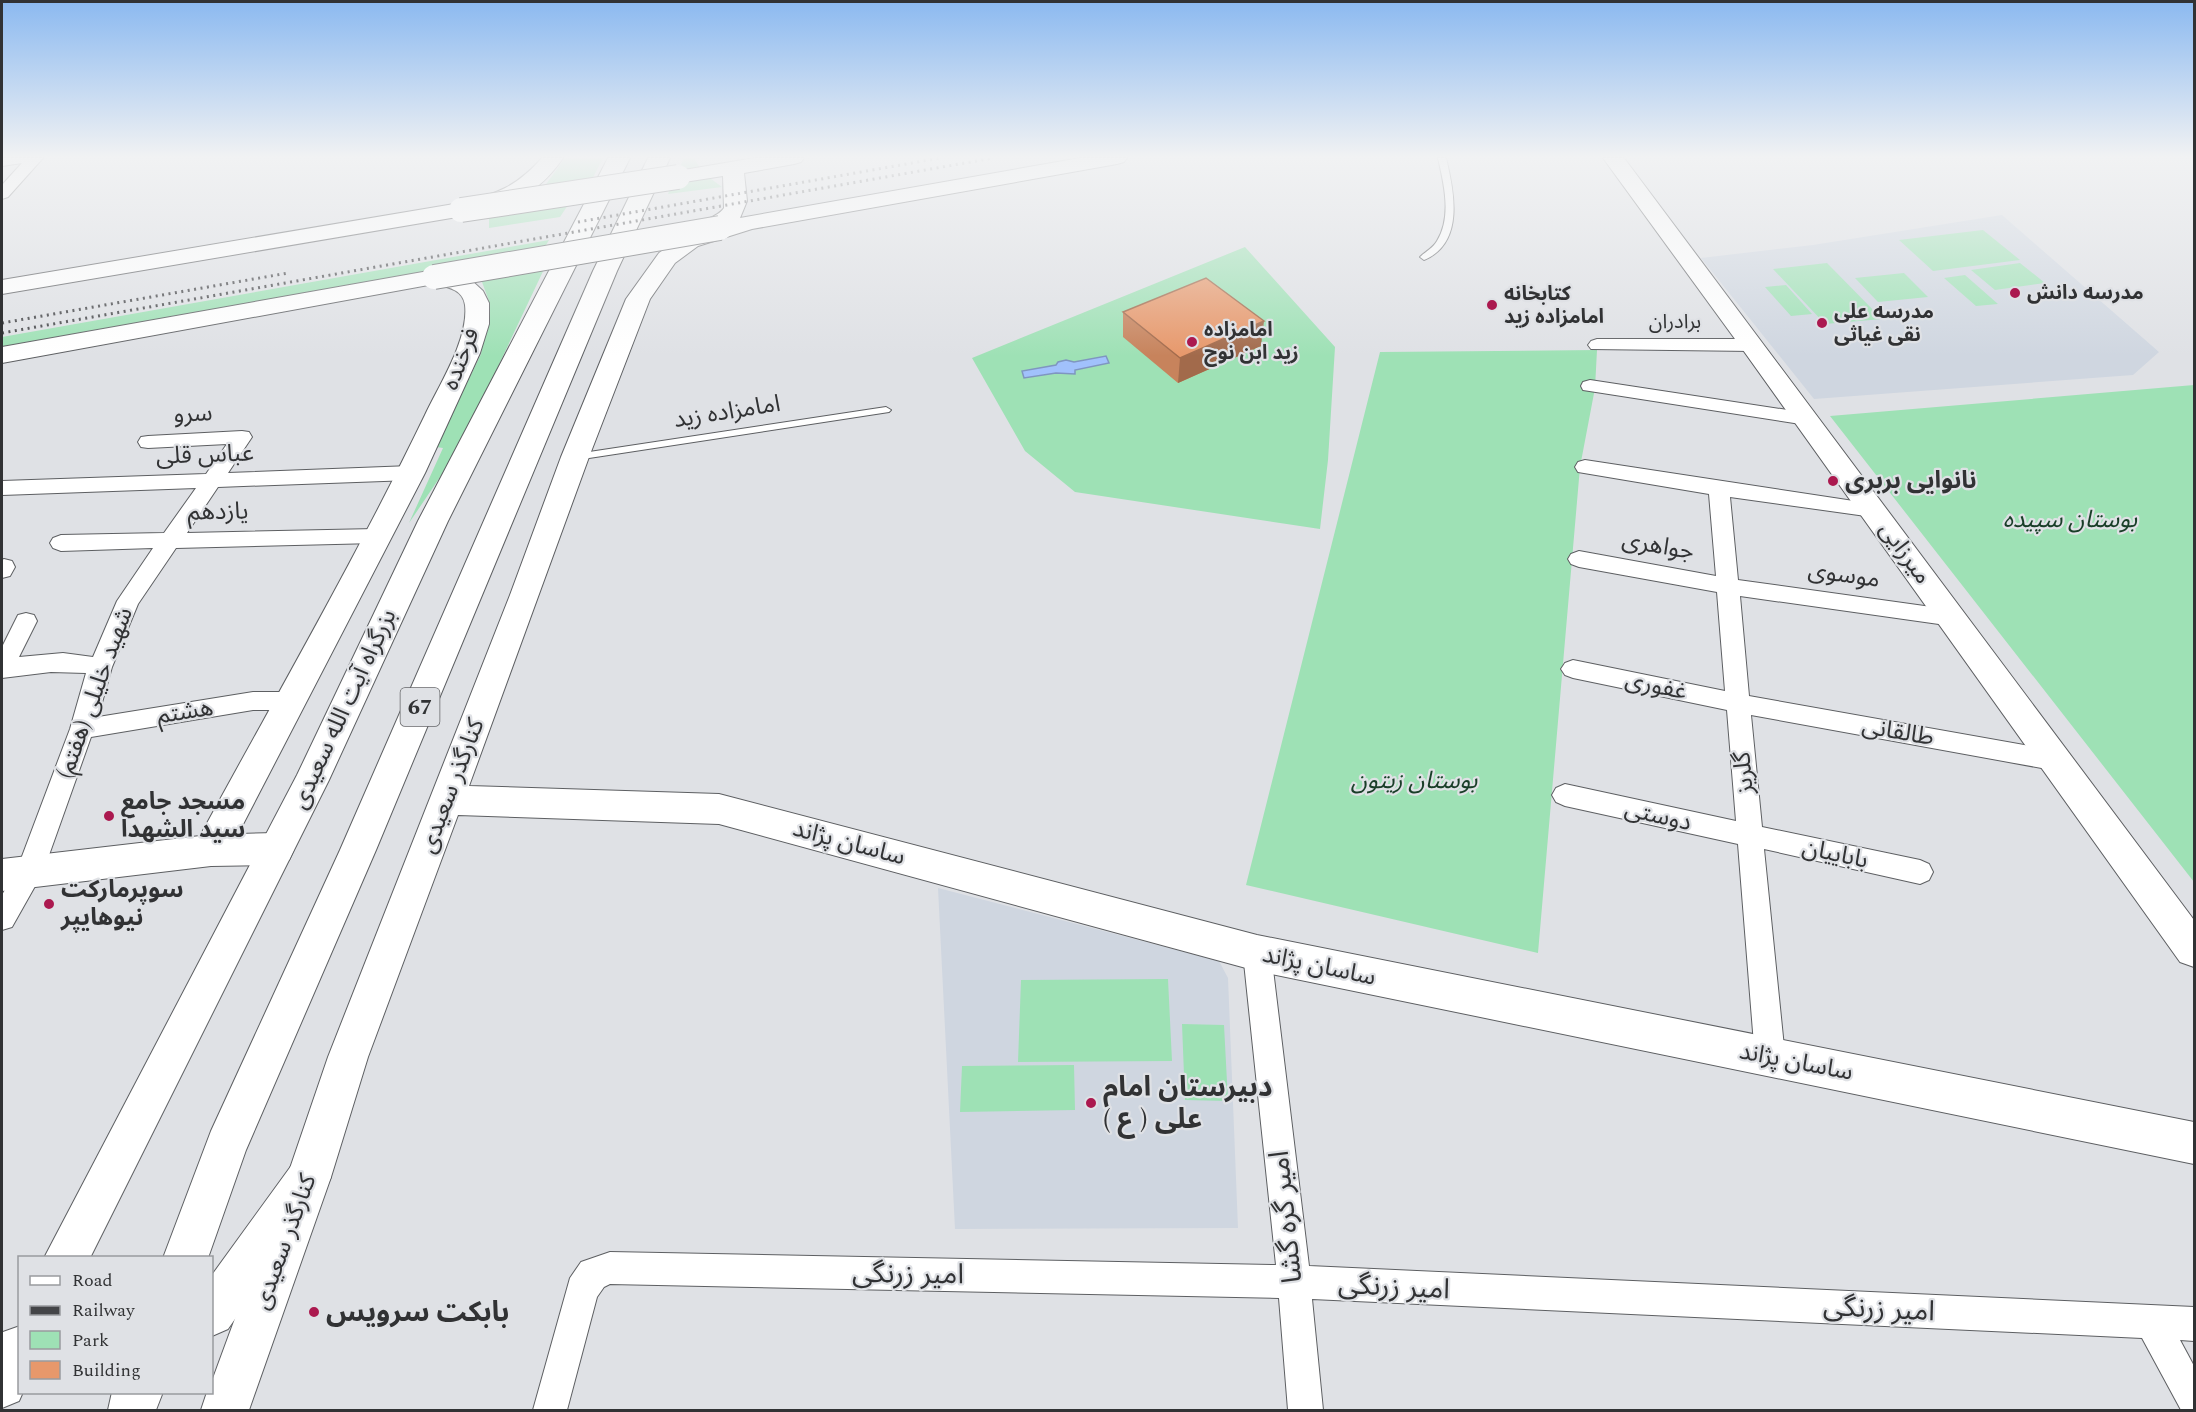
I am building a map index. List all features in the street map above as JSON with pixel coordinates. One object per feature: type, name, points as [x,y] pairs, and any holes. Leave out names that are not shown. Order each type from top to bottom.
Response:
[{"type":"main road","points":[[2,287],[378,224]]},
{"type":"main road","name":"بزرگراه آیت الله سعیدی","points":[[67,1256],[312,780],[433,521],[585,224]]},
{"type":"main road","name":"67","points":[[186,1256],[226,1146],[358,850],[605,272],[628,224]]},
{"type":"main road","points":[[652,278],[648,269],[664,246],[719,224]]},
{"type":"main road","points":[[434,277],[741,224]]},
{"type":"main road","name":"کنارگذر سعیدی","points":[[225,1410],[309,1177],[348,1057],[575,457],[638,299],[667,258],[690,242],[746,224]]},
{"type":"main road","name":"میرزایی","points":[[1662,224],[2058,761],[2194,950]]},
{"type":"main road","name":"فرخنده","points":[[4,358],[434,277],[455,280],[471,291],[477,303],[477,324],[467,353],[411,473],[288,701],[211,850]]},
{"type":"main road","name":"ساسان پژاند","points":[[446,800],[719,809],[1257,953],[2194,1143]]},
{"type":"main road","points":[[16,873],[211,850],[276,849]]},
{"type":"main road","points":[[213,1312],[309,1177]]},
{"type":"main road","points":[[2,1384],[18,1353]]},
{"type":"street","name":"برادران","points":[[1597,345],[1752,345]]},
{"type":"street","points":[[1590,386],[1807,419]]},
{"type":"street","name":"سرو","points":[[148,442],[242,437]]},
{"type":"street","name":"شهید خلیلی (هفتم)","points":[[2,918],[16,873],[82,729],[100,667],[128,602],[242,437]]},
{"type":"street","points":[[1585,467],[1719,489],[1873,510]]},
{"type":"street","name":"عباس قلی","points":[[2,488],[411,473]]},
{"type":"street","name":"گلریز","points":[[1719,489],[1770,1057]]},
{"type":"street","name":"یازدهم","points":[[61,543],[376,536]]},
{"type":"street","name":"جواهری","points":[[1580,559],[1727,586]]},
{"type":"street","name":"موسوی","points":[[1727,586],[1953,618]]},
{"type":"street","points":[[2,669],[26,621]]},
{"type":"street","points":[[2,669],[60,661],[82,662],[100,667]]},
{"type":"street","name":"غفوری","points":[[1573,669],[1738,704]]},
{"type":"street","name":"هشتم","points":[[82,729],[253,701],[288,701]]},
{"type":"street","name":"طالقانی","points":[[1738,704],[2058,761]]},
{"type":"street","name":"دوستی","points":[[1565,795],[1750,836]]},
{"type":"street","name":"باباییان","points":[[1750,836],[1920,872]]},
{"type":"street","name":"امیر گره گشا","points":[[1257,953],[1294,1282],[1305,1410]]},
{"type":"street","name":"امیر زرنگی","points":[[550,1410],[582,1290],[593,1274],[610,1268],[1294,1282],[2194,1324]]},
{"type":"street","points":[[2152,1322],[2194,1401]]},
{"type":"lane","points":[[1424,257],[1440,244],[1449,224]]},
{"type":"lane","name":"امامزاده زید","points":[[575,457],[886,410]]},
{"type":"shaded area","points":[[1946,224],[2012,224],[2159,352],[2133,375],[1814,399],[1701,258],[1813,245]]},
{"type":"shaded area","name":"دبیرستان امام علی ( ع )","points":[[938,888],[1219,961],[1228,978],[1238,1228],[955,1229]]},
{"type":"green space","points":[[489,224],[516,224],[489,228]]},
{"type":"green space","points":[[1983,230],[2020,260],[1933,271],[1899,240]]},
{"type":"green space","points":[[549,240],[534,265],[546,265],[459,449],[409,523],[443,448],[436,447],[481,354],[489,301],[482,282],[473,279],[478,264],[2,349],[2,337]]},
{"type":"green space","points":[[1245,247],[1335,347],[1328,460],[1320,529],[1075,492],[1025,451],[972,358]]},
{"type":"green space","points":[[1827,263],[1882,319],[1825,324],[1773,269]]},
{"type":"green space","points":[[2020,263],[2045,283],[1995,290],[1971,270]]},
{"type":"green space","points":[[1904,273],[1928,297],[1878,302],[1855,278]]},
{"type":"green space","points":[[1965,275],[1998,304],[1976,306],[1944,278]]},
{"type":"green space","points":[[1786,285],[1812,314],[1791,316],[1765,287]]},
{"type":"green space","name":"بوستان زیتون","points":[[1597,350],[1595,388],[1580,467],[1538,953],[1246,885],[1380,352]]},
{"type":"green space","name":"بوستان سپیده","points":[[2194,385],[2194,882],[1830,416]]},
{"type":"green space","points":[[1168,979],[1172,1061],[1018,1062],[1021,980]]},
{"type":"green space","points":[[1182,1024],[1224,1025],[1228,1101],[1185,1100]]},
{"type":"green space","points":[[1074,1065],[1075,1110],[960,1112],[962,1066]]},
{"type":"water","points":[[1106,356],[1109,363],[1075,370],[1075,374],[1056,373],[1024,378],[1022,371],[1056,365],[1066,360],[1074,362]]},
{"type":"building","points":[[1206,278],[1264,321],[1180,358],[1123,312]]},
{"type":"railway","points":[[2,333],[620,224]]},
{"type":"railway","points":[[2,323],[288,273]]},
{"type":"place","name":"مدرسه دانش","points":[[2015,293]]},
{"type":"place","name":"کتابخانه امامزاده زید","points":[[1492,305]]},
{"type":"place","name":"مدرسه علی نقی غیاثی","points":[[1822,323]]},
{"type":"place","name":"امامزاده زید ابن نوح","points":[[1192,342]]},
{"type":"place","name":"نانوایی بربری","points":[[1833,481]]},
{"type":"place","name":"مسجد جامع سید الشهدا","points":[[109,816]]},
{"type":"place","name":"سوپرمارکت نیوهایپر","points":[[49,904]]},
{"type":"place","name":"دبیرستان امام علی ( ع )","points":[[1091,1103]]},
{"type":"place","name":"بابکت سرویس","points":[[314,1312]]}]
